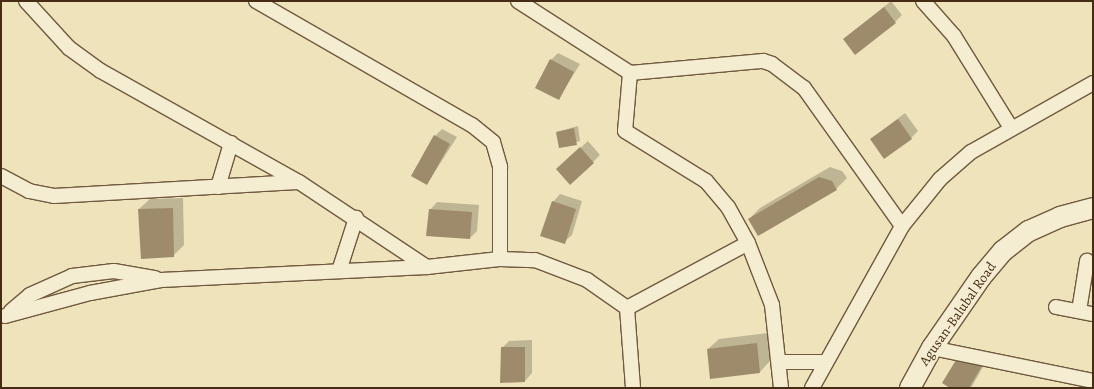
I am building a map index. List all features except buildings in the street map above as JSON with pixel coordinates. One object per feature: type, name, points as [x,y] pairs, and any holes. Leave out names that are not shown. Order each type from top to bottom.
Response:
[{"type":"main road","name":"Agusan-Balubal Road","points":[[910,388],[932,348],[980,277],[1003,251],[1037,228],[1093,208]]},
{"type":"street","points":[[26,1],[69,48],[101,71],[299,182],[356,218],[427,267]]},
{"type":"street","points":[[256,1],[472,125],[493,142],[500,167],[500,259]]},
{"type":"street","points":[[518,1],[630,73],[764,61],[772,64],[804,88],[814,100],[902,226]]},
{"type":"street","points":[[924,1],[954,36],[1011,128]]},
{"type":"street","points":[[630,73],[625,131],[706,181],[728,208],[748,243],[772,305],[781,388]]},
{"type":"street","points":[[812,388],[902,226],[940,179],[971,152],[1093,83]]},
{"type":"street","points":[[218,187],[231,143]]},
{"type":"street","points":[[1,176],[29,191],[54,196],[299,182]]},
{"type":"street","points":[[339,271],[356,218]]},
{"type":"street","points":[[627,308],[748,243]]},
{"type":"street","points":[[3,317],[90,293],[161,280],[427,267],[500,259],[535,260],[566,270],[610,294],[627,308],[633,388]]},
{"type":"street","points":[[1079,311],[1086,261]]},
{"type":"street","points":[[3,317],[38,291],[79,275],[114,271],[161,280]]},
{"type":"street","points":[[1056,307],[1093,314]]},
{"type":"street","points":[[932,348],[1093,381]]},
{"type":"street","points":[[779,362],[825,362]]}]
